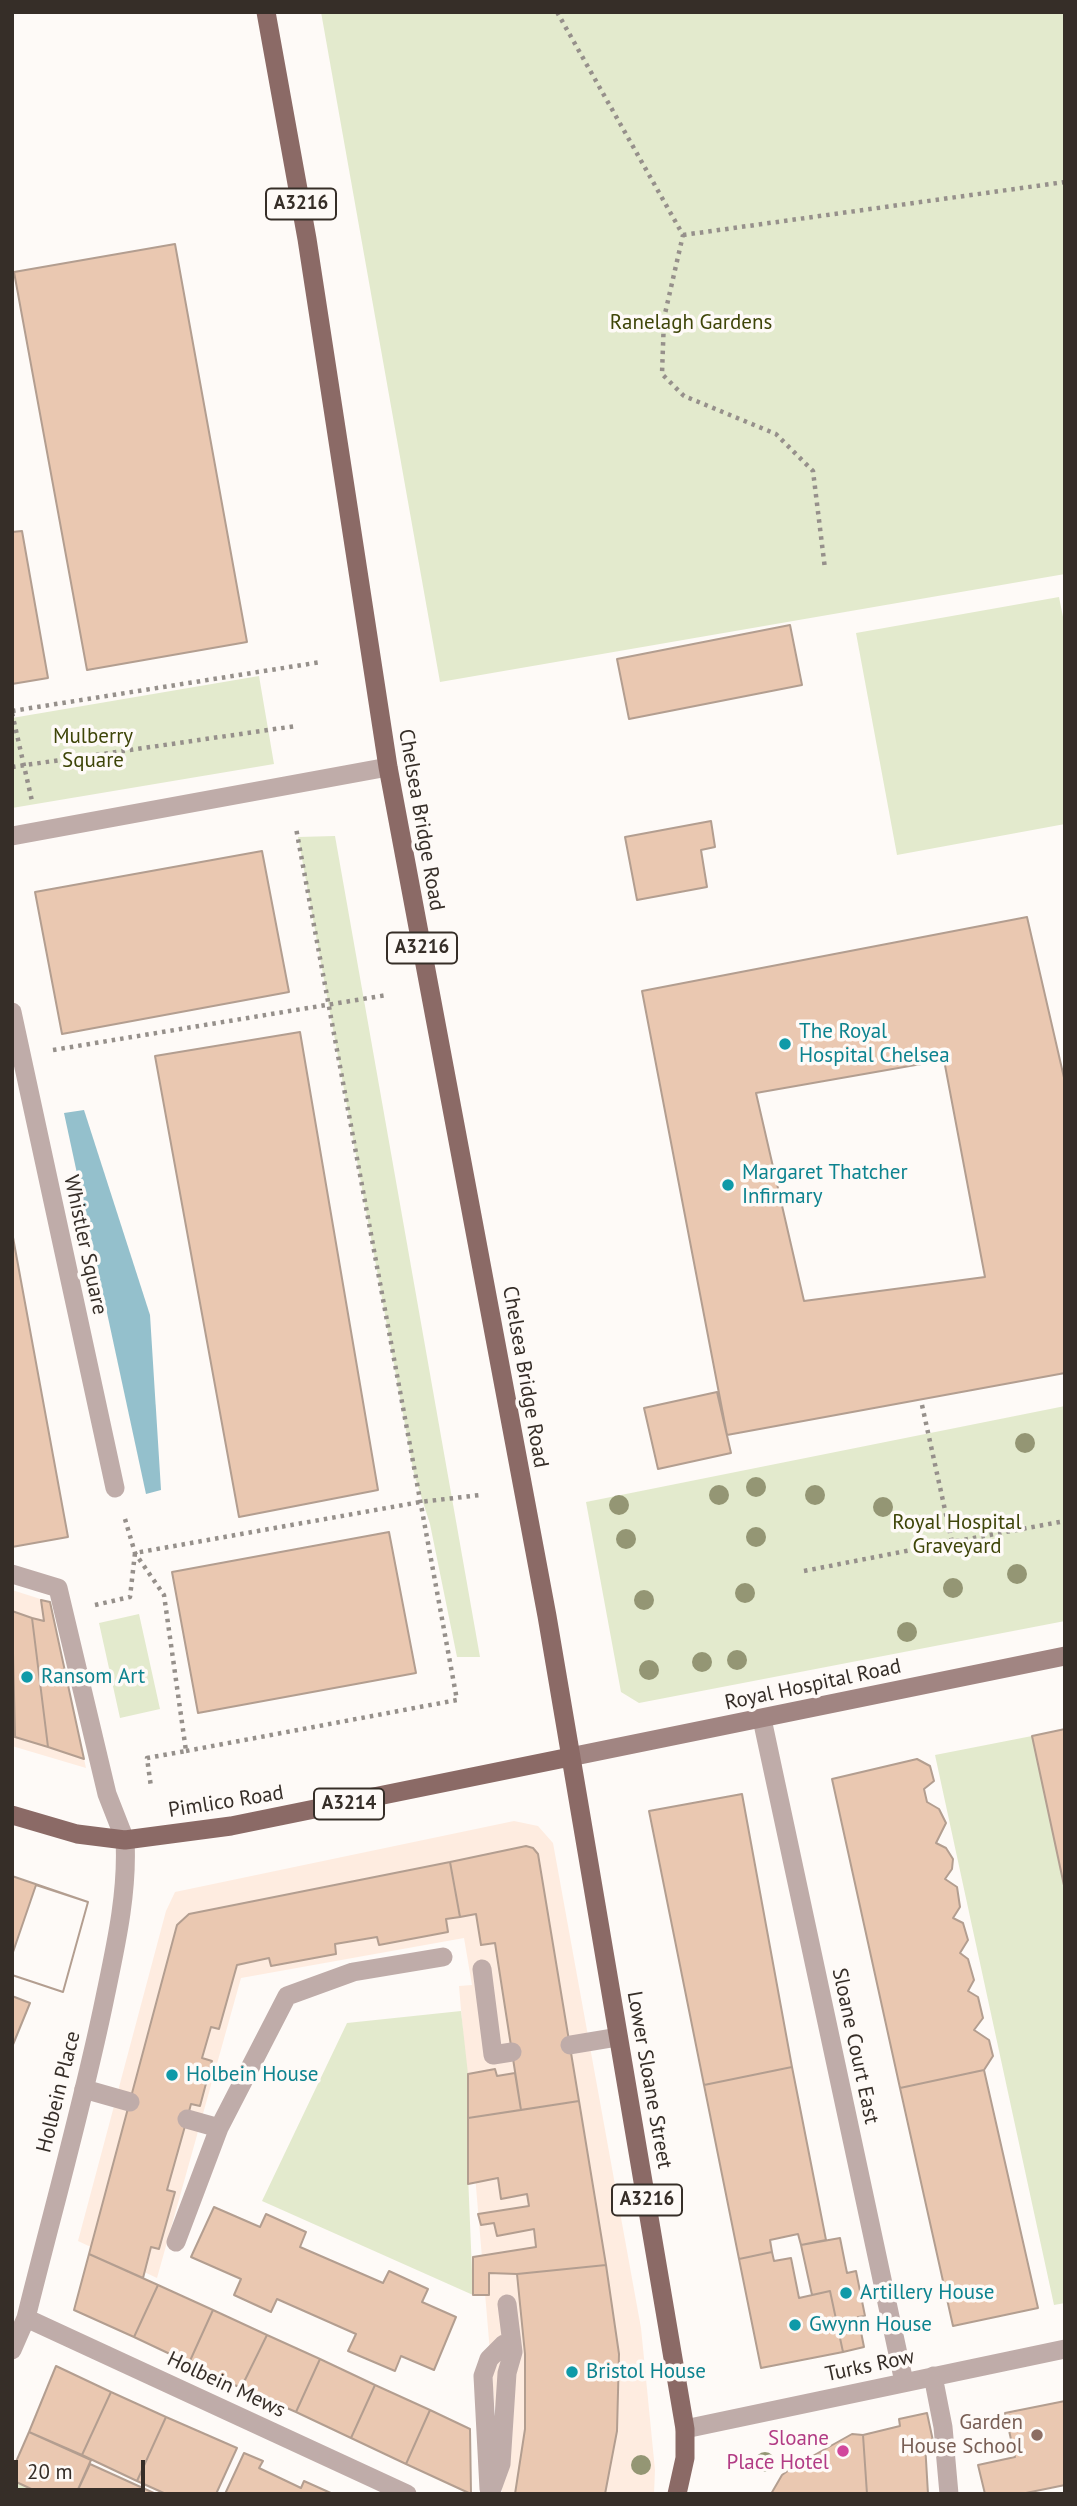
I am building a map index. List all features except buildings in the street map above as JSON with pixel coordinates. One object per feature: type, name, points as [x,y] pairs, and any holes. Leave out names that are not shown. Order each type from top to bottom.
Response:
[{"type":"main road","name":"Chelsea Bridge Road","points":[[266,12],[307,239],[388,767],[570,1757]]},
{"type":"main road","name":"Royal Hospital Road","points":[[570,1757],[1065,1656]]},
{"type":"main road","name":"Pimlico Road","points":[[12,1815],[78,1834],[125,1840],[291,1815],[570,1757]]},
{"type":"main road","name":"Lower Sloane Street","points":[[570,1757],[685,2429],[685,2458],[677,2494]]},
{"type":"street","points":[[12,836],[388,767]]},
{"type":"street","name":"Whistler Square","points":[[12,1012],[115,1488]]},
{"type":"street","points":[[12,1574],[58,1588],[107,1794],[125,1840]]},
{"type":"street","name":"Sloane Court East","points":[[762,1719],[904,2382]]},
{"type":"street","name":"Holbein Place","points":[[12,2350],[26,2318],[84,2089],[117,1939],[127,1866],[125,1840]]},
{"type":"street","points":[[176,2242],[219,2127],[287,1996],[353,1972],[443,1957]]},
{"type":"street","points":[[482,1969],[493,2055],[512,2052]]},
{"type":"street","points":[[569,2045],[618,2037]]},
{"type":"street","points":[[84,2089],[130,2102]]},
{"type":"street","points":[[187,2119],[219,2127]]},
{"type":"street","points":[[490,2494],[502,2464],[508,2373],[513,2352],[507,2304]]},
{"type":"street","name":"Holbein Mews","points":[[26,2318],[407,2494]]},
{"type":"street","points":[[490,2494],[483,2376],[489,2360],[504,2344]]},
{"type":"street","name":"Turks Row","points":[[685,2429],[1065,2349]]},
{"type":"street","points":[[933,2376],[949,2494]]},
{"type":"path","points":[[557,12],[683,235],[664,318],[662,374],[684,396],[776,434],[813,471],[825,569]]},
{"type":"path","points":[[683,235],[1065,182]]},
{"type":"path","points":[[39,831],[12,712],[321,662]]},
{"type":"path","points":[[12,767],[296,726]]},
{"type":"path","points":[[151,1787],[147,1758],[457,1700],[296,828]]},
{"type":"path","points":[[21,1055],[387,995]]},
{"type":"path","points":[[922,1405],[952,1542]]},
{"type":"path","points":[[115,1488],[135,1553],[164,1595],[186,1751]]},
{"type":"path","points":[[135,1553],[420,1502],[480,1495]]},
{"type":"path","points":[[804,1571],[1065,1521]]},
{"type":"path","points":[[64,1613],[130,1597],[135,1553]]},
{"type":"shaded area","points":[[12,1590],[50,1602],[86,1768],[12,1746]]},
{"type":"shaded area","points":[[514,1821],[538,1826],[553,1843],[641,2328],[655,2470],[654,2494],[502,2494],[459,1986],[472,1985],[464,1938],[241,1978],[157,2278],[78,2241],[166,1911],[175,1892]]},
{"type":"green space","name":"Ranelagh Gardens","points":[[321,12],[1065,12],[1065,574],[440,682]]},
{"type":"green space","points":[[1059,597],[1065,627],[1065,824],[897,855],[856,633]]},
{"type":"green space","name":"Mulberry Square","points":[[259,676],[274,764],[12,808],[12,718]]},
{"type":"green space","points":[[335,836],[480,1657],[457,1657],[430,1524],[414,1474],[298,837]]},
{"type":"green space","name":"Royal Hospital Graveyard","points":[[1065,1406],[1065,1621],[639,1703],[621,1692],[586,1502]]},
{"type":"green space","points":[[139,1614],[160,1709],[120,1718],[99,1623]]},
{"type":"green space","points":[[1032,1736],[1065,1890],[1065,2303],[1054,2305],[935,1755]]},
{"type":"green space","points":[[461,2011],[468,2074],[467,2151],[473,2295],[262,2201],[347,2023]]},
{"type":"green space","points":[[12,2480],[42,2494],[12,2494]]},
{"type":"water","points":[[84,1110],[150,1315],[161,1490],[146,1494],[64,1113]]},
{"type":"place","name":"The Royal Hospital Chelsea","points":[[785,1044]]},
{"type":"place","name":"Margaret Thatcher Infirmary","points":[[728,1185]]},
{"type":"place","name":"Ransom Art","points":[[27,1677]]},
{"type":"place","name":"Holbein House","points":[[172,2075]]},
{"type":"place","name":"Artillery House","points":[[846,2293]]},
{"type":"place","name":"Gwynn House","points":[[795,2325]]},
{"type":"place","name":"Bristol House","points":[[572,2372]]},
{"type":"place","name":"Garden House School","points":[[1037,2435]]},
{"type":"place","name":"Sloane Place Hotel","points":[[843,2451]]}]
